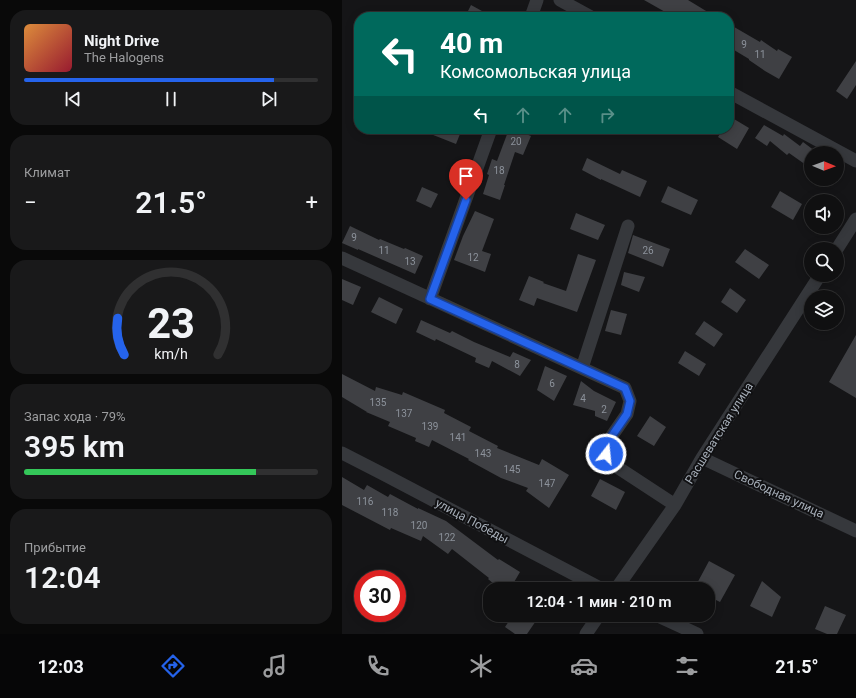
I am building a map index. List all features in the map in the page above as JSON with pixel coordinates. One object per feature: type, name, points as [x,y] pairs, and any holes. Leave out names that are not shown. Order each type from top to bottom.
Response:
[{"type":"street","points":[[533,12],[537,0]]},
{"type":"street","points":[[562,0],[582,12]]},
{"type":"street","points":[[734,95],[856,161]]},
{"type":"street","points":[[430,299],[489,134]]},
{"type":"street","points":[[841,242],[856,219]]},
{"type":"street","points":[[582,368],[628,226]]},
{"type":"street","points":[[342,258],[625,388],[630,401],[627,414],[609,440],[606,454],[614,464],[675,505]]},
{"type":"street","name":"Расшеватская улица","points":[[621,582],[675,505],[702,458],[815,282]]},
{"type":"street","name":"улица Победы","points":[[342,453],[589,582]]},
{"type":"street","name":"Свободная улица","points":[[702,458],[856,531]]},
{"type":"street","points":[[586,634],[594,622]]},
{"type":"street","points":[[671,622],[697,634]]},
{"type":"building","points":[[644,0],[688,0],[708,12],[665,12]]},
{"type":"building","points":[[471,5],[484,12],[468,12]]},
{"type":"building","points":[[734,27],[760,42],[761,40],[777,51],[778,49],[792,57],[779,79],[734,50]]},
{"type":"building","points":[[856,61],[856,85],[847,99],[836,91]]},
{"type":"building","points":[[734,119],[749,128],[737,149],[718,137],[720,134],[734,134]]},
{"type":"building","points":[[764,125],[783,136],[784,134],[800,146],[803,142],[808,146],[804,146],[804,164],[789,153],[787,155],[770,141],[767,146],[755,138]]},
{"type":"building","points":[[431,134],[460,134],[456,144]]},
{"type":"building","points":[[507,134],[526,134],[531,136],[523,155],[515,152],[500,200],[483,194],[492,159],[497,161]]},
{"type":"building","points":[[587,158],[620,174],[622,170],[647,181],[640,197],[582,170]]},
{"type":"building","points":[[668,186],[698,200],[691,215],[661,202]]},
{"type":"building","points":[[422,187],[438,194],[431,208],[416,201]]},
{"type":"building","points":[[780,191],[802,204],[793,220],[771,207]]},
{"type":"building","points":[[475,211],[494,219],[482,251],[491,254],[485,272],[454,260]]},
{"type":"building","points":[[576,213],[605,225],[598,240],[570,229]]},
{"type":"building","points":[[350,226],[379,240],[380,239],[404,249],[405,248],[423,256],[415,274],[342,243]]},
{"type":"building","points":[[633,235],[670,249],[663,267],[628,253]]},
{"type":"building","points":[[745,249],[769,265],[759,279],[735,262]]},
{"type":"building","points":[[578,254],[596,260],[577,312],[537,298],[534,306],[519,300],[529,276],[544,282],[543,283],[566,291]]},
{"type":"building","points":[[624,272],[645,277],[639,292],[621,285]]},
{"type":"building","points":[[342,279],[361,287],[353,305],[342,300]]},
{"type":"building","points":[[730,288],[746,300],[737,313],[721,302]]},
{"type":"building","points":[[379,297],[403,309],[396,324],[371,312]]},
{"type":"building","points":[[611,310],[627,314],[621,335],[605,331]]},
{"type":"building","points":[[421,320],[450,333],[452,331],[510,357],[513,352],[531,360],[520,376],[492,361],[489,368],[475,362],[476,358],[436,339],[435,341],[416,332]]},
{"type":"building","points":[[704,321],[723,334],[714,347],[695,334]]},
{"type":"building","points":[[856,335],[856,398],[829,382]]},
{"type":"building","points":[[685,351],[706,364],[699,376],[678,363]]},
{"type":"building","points":[[545,366],[567,376],[554,401],[537,390]]},
{"type":"building","points":[[342,374],[375,391],[376,387],[402,395],[403,392],[445,410],[444,413],[471,427],[469,431],[498,446],[497,448],[539,465],[542,459],[569,475],[549,508],[526,491],[528,488],[501,478],[468,460],[469,459],[432,440],[429,447],[415,441],[416,438],[388,426],[390,422],[366,412],[342,397]]},
{"type":"building","points":[[581,381],[594,391],[616,402],[607,421],[595,416],[595,411],[573,405]]},
{"type":"building","points":[[650,416],[666,427],[654,446],[637,436]]},
{"type":"building","points":[[342,477],[364,490],[367,485],[388,497],[390,494],[418,509],[446,521],[498,560],[499,559],[520,572],[514,582],[492,582],[488,579],[489,578],[452,549],[448,554],[423,536],[421,541],[391,528],[390,530],[342,505]]},
{"type":"building","points":[[600,479],[625,492],[616,510],[591,496]]},
{"type":"building","points":[[709,561],[735,575],[720,602],[715,600],[715,582],[698,582]]},
{"type":"building","points":[[762,581],[781,597],[772,617],[750,606]]},
{"type":"building","points":[[825,606],[846,615],[837,634],[827,634],[815,629]]},
{"type":"building","points":[[508,622],[535,622],[527,634],[515,634],[505,627]]},
{"type":"route","points":[[466,200],[430,299],[625,388],[630,401],[627,414],[609,440],[606,454]]}]
